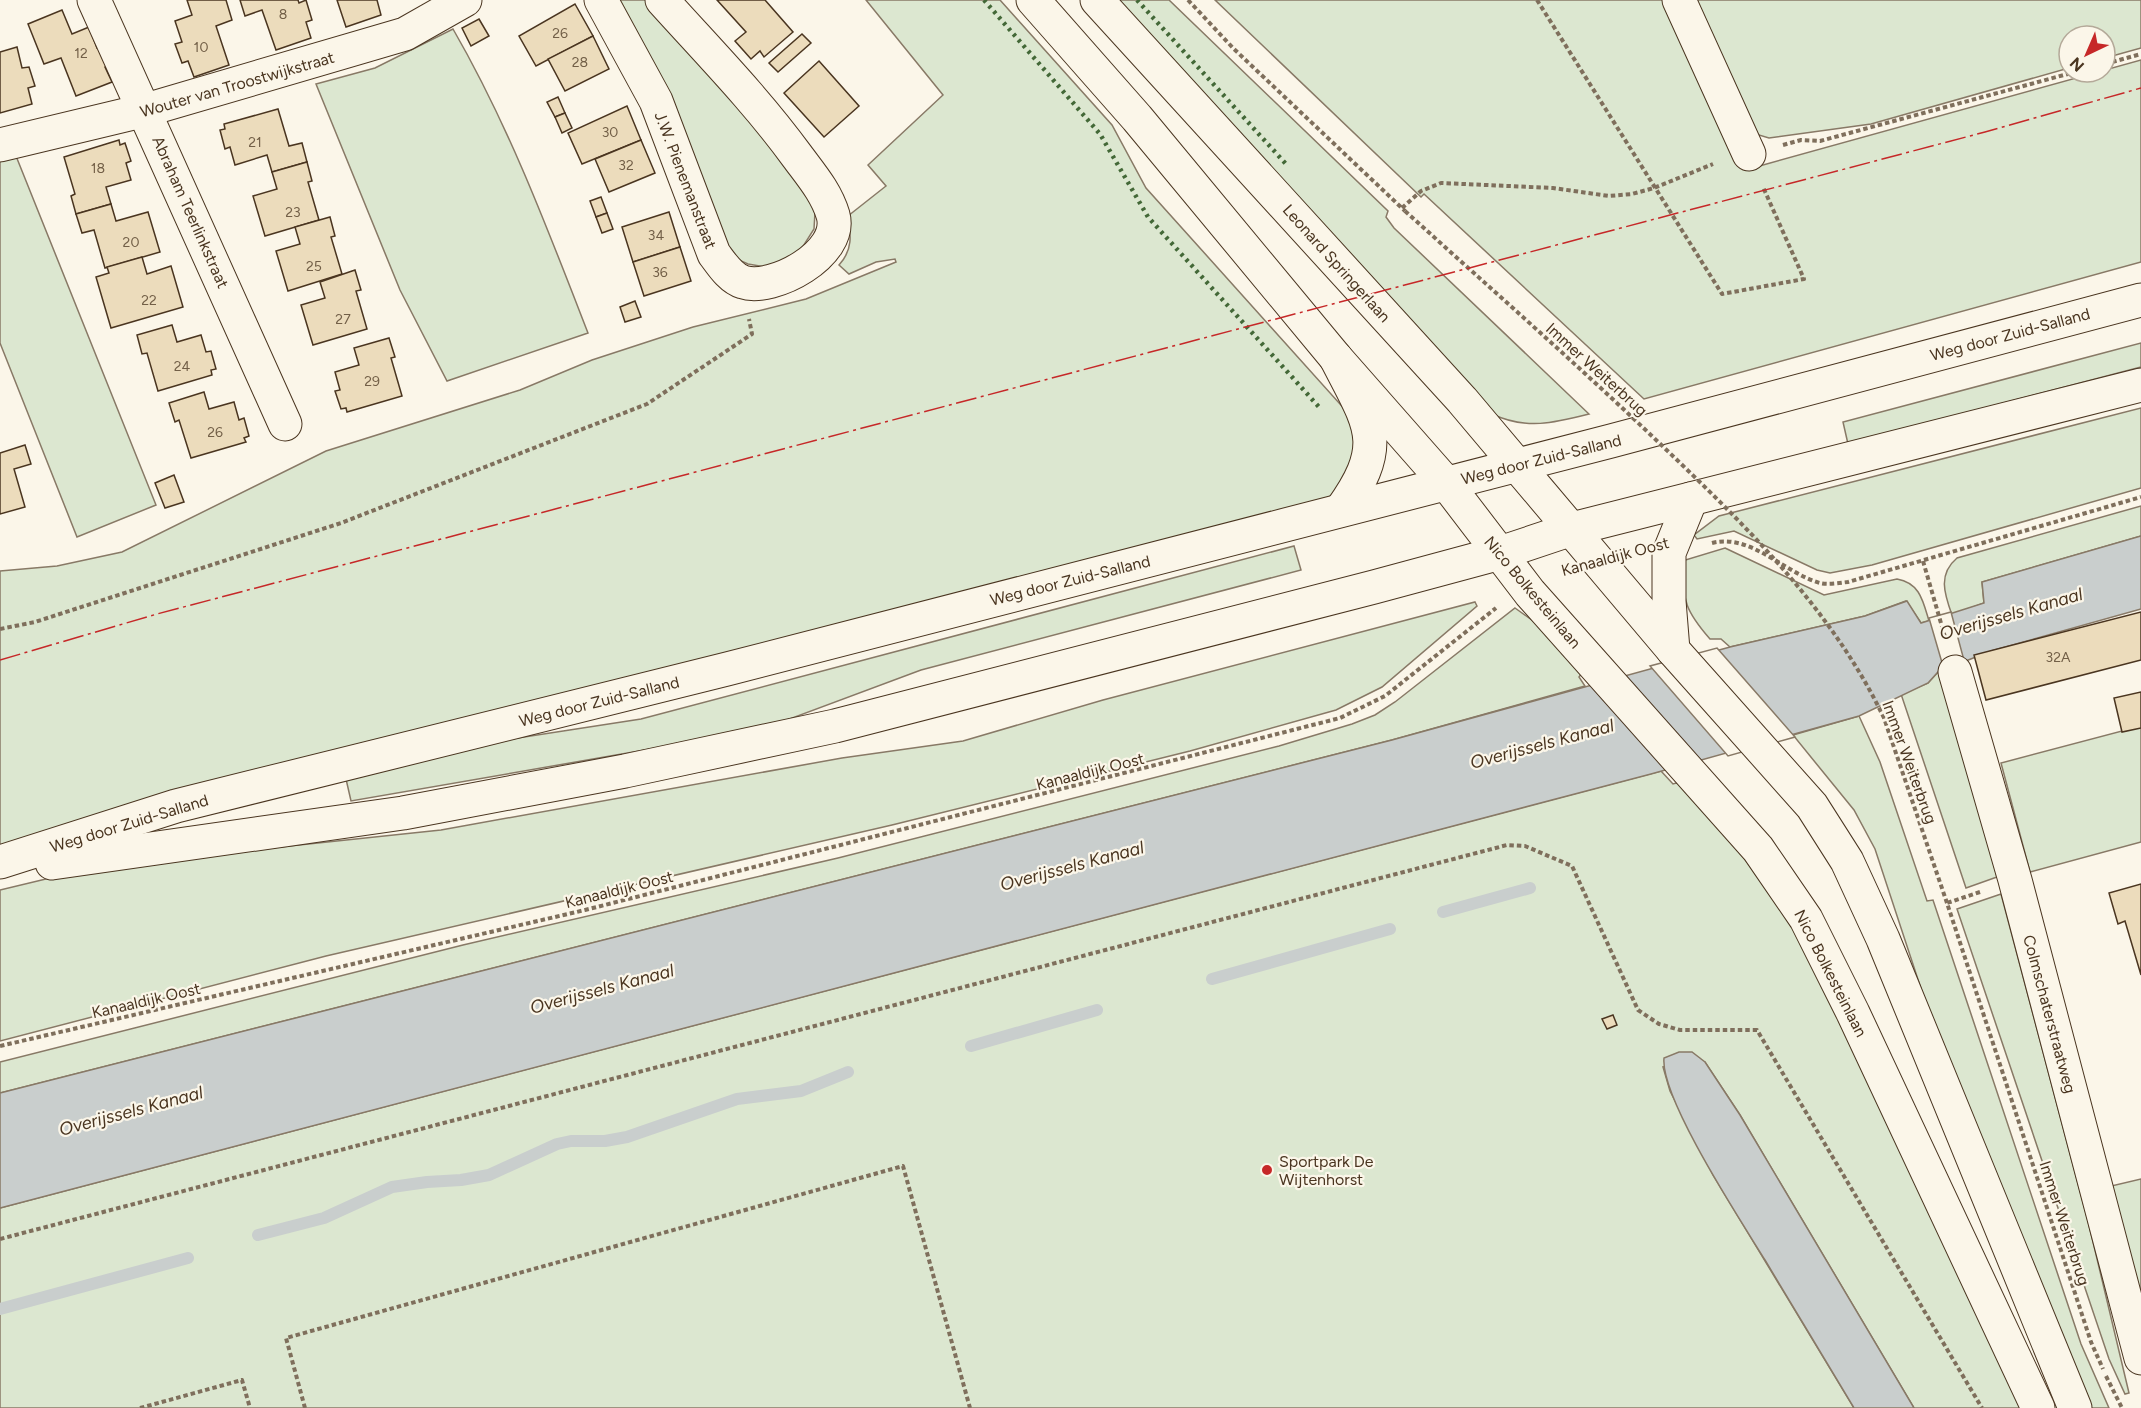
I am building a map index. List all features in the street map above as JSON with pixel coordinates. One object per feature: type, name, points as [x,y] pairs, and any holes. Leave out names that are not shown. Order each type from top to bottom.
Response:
[{"type":"street","name":"Abraham Teerlinkstraat","points":[[94,0],[146,110],[285,424]]},
{"type":"street","name":"Wouter van Troostwijkstraat","points":[[0,145],[146,110],[405,34],[465,0]]},
{"type":"street","name":"J.W. Pienemanstraat","points":[[601,0],[656,101],[714,254],[728,272],[742,282]]},
{"type":"street","points":[[662,0],[780,133],[826,196],[834,218],[832,235],[824,250],[808,265],[758,283],[742,282]]},
{"type":"street","points":[[1033,0],[1144,127],[1336,358],[1446,483]]},
{"type":"street","name":"Leonard Springerlaan","points":[[1098,0],[1462,400],[1572,529]]},
{"type":"street","points":[[1680,0],[1748,152]]},
{"type":"street","name":"Weg door Zuid-Salland","points":[[0,862],[176,806],[727,669],[1517,465],[2141,300]]},
{"type":"street","points":[[1336,358],[1366,420],[1371,444],[1369,460],[1362,478],[1341,510]]},
{"type":"street","name":"Weg door Zuid-Salland","points":[[0,871],[403,813],[683,759],[846,723],[1500,553],[1572,529],[2141,386]]},
{"type":"street","name":"Nico Bolkesteinlaan","points":[[1446,483],[1530,593],[1758,849],[1806,919],[1853,1013],[2038,1408]]},
{"type":"street","points":[[1673,650],[1668,584],[1669,553],[1691,499]]},
{"type":"street","points":[[1572,529],[1673,650],[1812,806],[1847,861],[1931,1053],[2075,1408]]},
{"type":"street","name":"Colmschaterstraatweg","points":[[1955,672],[2015,880],[2141,1358]]},
{"type":"path","points":[[1188,0],[1234,49],[1404,209],[1420,191],[1442,183],[1553,188],[1609,196],[1632,194],[1654,188],[1748,152],[1801,140],[1820,141],[2057,77]]},
{"type":"path","points":[[1537,0],[1722,294],[1804,279],[1776,216]]},
{"type":"path","points":[[2117,61],[2141,54]]},
{"type":"path","name":"Immer Weiterbrug","points":[[1404,209],[1696,478],[1743,525],[1827,622],[1853,660],[1884,718],[2091,1342],[2122,1408]]},
{"type":"path","points":[[0,629],[35,622],[341,523],[647,404],[752,334],[742,282]]},
{"type":"path","name":"Kanaaldijk Oost","points":[[1669,553],[1724,540],[1742,543],[1822,584],[1848,582],[2141,497]]},
{"type":"path","points":[[1923,561],[1936,604]]},
{"type":"path","name":"Kanaaldijk Oost","points":[[0,1046],[585,910],[1340,718],[1385,696],[1492,610],[1530,593]]},
{"type":"path","points":[[0,1239],[1495,848],[1525,846],[1572,866],[1638,1010],[1659,1024],[1680,1030],[1757,1030],[1982,1408]]},
{"type":"path","points":[[1947,903],[1964,897]]},
{"type":"path","points":[[305,1408],[286,1338],[903,1166],[970,1408]]},
{"type":"path","points":[[140,1408],[242,1380],[250,1408]]},
{"type":"green space","points":[[618,0],[647,0],[799,172],[815,212],[814,229],[797,256],[765,267],[748,264],[732,257]]},
{"type":"green space","points":[[866,0],[1000,0],[1112,125],[1146,188],[1349,414],[1358,447],[1343,488],[1326,500],[0,847],[0,571],[57,566],[122,552],[326,451],[520,390],[592,360],[693,327],[806,299],[896,262],[895,259],[876,262],[849,274],[839,265],[849,248],[848,216],[886,186],[868,165],[943,95]]},
{"type":"green space","points":[[1111,0],[1169,0],[1388,211],[1386,217],[1394,228],[1589,414],[1552,422],[1528,423],[1504,419],[1492,414]]},
{"type":"green space","points":[[1215,0],[1669,0],[1745,170],[2057,83],[2117,84],[2117,67],[2141,60],[2141,262],[1644,399],[1424,194],[1421,197]]},
{"type":"green space","points":[[1691,0],[2141,0],[2141,48],[2117,55],[2117,24],[2057,24],[2057,71],[1871,124],[1769,138],[1752,133]]},
{"type":"green space","points":[[453,29],[510,141],[588,333],[447,381],[400,290],[316,84],[375,68]]},
{"type":"green space","points":[[16,156],[156,505],[77,537],[0,343],[0,160]]},
{"type":"green space","points":[[2141,343],[2141,367],[1848,444],[1843,422]]},
{"type":"green space","points":[[2141,408],[2141,488],[1872,565],[1830,573],[1817,570],[1734,531],[1697,539],[1694,535],[1719,516]]},
{"type":"green space","points":[[2141,506],[2141,536],[1982,582],[1984,603],[1952,615],[1944,584],[1947,571],[1957,558]]},
{"type":"green space","points":[[1294,546],[1301,570],[921,670],[760,730],[351,801],[346,779],[485,743],[641,719]]},
{"type":"green space","points":[[1725,548],[1824,595],[1897,579],[1905,581],[1911,584],[1919,594],[1929,621],[1921,623],[1906,601],[1865,616],[1730,647],[1721,639],[1710,639],[1690,611],[1685,595],[1682,561]]},
{"type":"green space","points":[[1475,602],[1477,606],[1382,687],[1336,710],[1190,751],[892,825],[326,956],[0,1041],[0,890],[100,866],[441,830],[842,758],[963,741],[1103,700]]},
{"type":"green space","points":[[1515,608],[1550,633],[1584,670],[1579,677],[1585,686],[1392,740],[0,1093],[0,1062],[463,945],[838,858],[1279,746],[1352,724],[1375,715],[1395,702]]},
{"type":"green space","points":[[1943,671],[1997,877],[1966,888],[1901,694],[1928,683],[1938,672]]},
{"type":"green space","points":[[1859,716],[1880,762],[1927,901],[1933,900],[2081,1344],[2109,1408],[2085,1408],[1933,1025],[1875,849],[1854,810],[1793,735]]},
{"type":"green space","points":[[2141,726],[2141,842],[2030,872],[2001,763]]},
{"type":"green space","points":[[1661,771],[1673,784],[1680,782],[1742,855],[1796,929],[2021,1408],[1914,1408],[1740,1115],[1705,1062],[1663,1067],[1670,1091],[1713,1175],[1854,1408],[0,1408],[0,1208]]},
{"type":"green space","points":[[2001,894],[2088,1221],[2129,1393],[2125,1394],[2109,1359],[1957,909]]},
{"type":"green space","points":[[2141,1179],[2141,1311],[2107,1187]]},
{"type":"water","name":"Overijssels Kanaal","points":[[2141,536],[2141,609],[1991,651],[1938,672],[1928,683],[1859,716],[1651,774],[0,1208],[0,1093],[1392,740],[1730,647],[1865,616],[1907,601],[1921,623],[1984,603],[1982,582]]},
{"type":"water","points":[[1679,1052],[1692,1052],[1705,1062],[1740,1115],[1914,1408],[1854,1408],[1721,1189],[1688,1129],[1666,1077],[1664,1058]]},
{"type":"pier","points":[[1951,612],[1965,664],[1945,673],[1929,618]]},
{"type":"pier","points":[[1717,648],[1795,737],[1728,756],[1650,666]]},
{"type":"building","points":[[187,0],[226,0],[232,20],[216,26],[229,65],[194,77],[188,61],[182,63],[175,44],[182,42],[175,21],[192,15]]},
{"type":"building","points":[[240,0],[298,0],[299,3],[306,0],[312,20],[306,22],[311,38],[276,50],[262,10],[245,16]]},
{"type":"building","points":[[337,0],[377,0],[381,15],[346,27]]},
{"type":"building","points":[[717,0],[765,0],[793,32],[764,57],[760,51],[751,59],[735,41],[746,32]]},
{"type":"building","points":[[575,4],[593,36],[536,66],[519,36]]},
{"type":"building","points":[[62,10],[72,34],[89,27],[97,48],[104,45],[111,64],[105,67],[112,82],[76,96],[61,58],[44,64],[28,24]]},
{"type":"building","points":[[479,19],[489,36],[471,46],[462,28]]},
{"type":"building","points":[[802,34],[811,43],[778,72],[769,63]]},
{"type":"building","points":[[593,36],[609,69],[565,91],[548,59]]},
{"type":"building","points":[[17,47],[22,68],[29,67],[35,86],[28,88],[32,104],[0,113],[0,52]]},
{"type":"building","points":[[819,61],[859,106],[824,137],[784,93]]},
{"type":"building","points":[[558,97],[565,113],[555,117],[547,102]]},
{"type":"building","points":[[627,106],[641,140],[582,164],[568,133]]},
{"type":"building","points":[[278,109],[289,146],[302,143],[307,162],[272,172],[267,155],[235,165],[230,147],[225,149],[220,130],[225,129],[224,124]]},
{"type":"building","points":[[565,113],[572,128],[562,133],[555,117]]},
{"type":"building","points":[[119,140],[120,145],[125,143],[131,161],[126,163],[131,180],[106,187],[111,204],[76,214],[71,196],[75,194],[64,157]]},
{"type":"building","points":[[641,140],[655,173],[609,192],[595,159]]},
{"type":"building","points":[[307,162],[312,181],[308,182],[319,220],[265,236],[253,196],[277,189],[272,172]]},
{"type":"building","points":[[601,197],[607,213],[596,217],[590,201]]},
{"type":"building","points":[[111,204],[116,221],[148,212],[160,252],[105,268],[94,230],[82,233],[76,214]]},
{"type":"building","points":[[669,212],[680,247],[633,262],[622,227]]},
{"type":"building","points":[[607,213],[613,229],[602,233],[596,217]]},
{"type":"building","points":[[330,217],[335,236],[331,237],[342,274],[288,291],[276,251],[300,244],[295,227]]},
{"type":"building","points":[[680,247],[691,281],[644,296],[633,262]]},
{"type":"building","points":[[142,257],[147,274],[171,266],[183,307],[111,328],[96,277],[109,273],[107,267]]},
{"type":"building","points":[[355,270],[361,290],[356,291],[367,329],[313,345],[301,305],[325,298],[320,282]]},
{"type":"building","points":[[635,301],[641,317],[625,322],[620,307]]},
{"type":"building","points":[[172,325],[177,342],[201,335],[206,352],[211,351],[216,369],[211,370],[212,375],[158,391],[147,353],[142,354],[137,335]]},
{"type":"building","points":[[389,338],[395,357],[391,358],[402,396],[347,412],[346,408],[341,409],[335,391],[340,390],[335,372],[359,365],[354,348]]},
{"type":"building","points":[[204,392],[209,409],[234,402],[239,420],[244,418],[249,436],[244,438],[246,442],[191,458],[179,420],[175,422],[169,403]]},
{"type":"building","points":[[25,445],[31,464],[14,469],[25,507],[0,514],[0,453]]},
{"type":"building","points":[[174,475],[184,502],[165,508],[155,483]]},
{"type":"building","points":[[2141,612],[2141,660],[1986,700],[1974,655]]},
{"type":"building","points":[[2141,692],[2141,728],[2122,732],[2114,698]]},
{"type":"building","points":[[2141,884],[2141,975],[2125,921],[2118,924],[2109,893]]},
{"type":"building","points":[[1613,1015],[1617,1025],[1607,1029],[1602,1019]]},
{"type":"waterway","points":[[1443,912],[1530,888]]},
{"type":"waterway","points":[[1212,979],[1390,929]]},
{"type":"waterway","points":[[971,1046],[1097,1010]]},
{"type":"waterway","points":[[258,1235],[324,1218],[392,1187],[489,1175],[557,1144],[627,1137],[737,1099],[801,1091],[848,1072]]},
{"type":"waterway","points":[[0,1309],[188,1258]]},
{"type":"hedge","points":[[984,0],[1100,134],[1148,217],[1319,407]]},
{"type":"hedge","points":[[1137,0],[1286,164]]},
{"type":"power","points":[[0,660],[157,614],[1985,132],[2141,88]]},
{"type":"place","name":"Sportpark De Wijtenhorst","points":[[1267,1170]]}]
